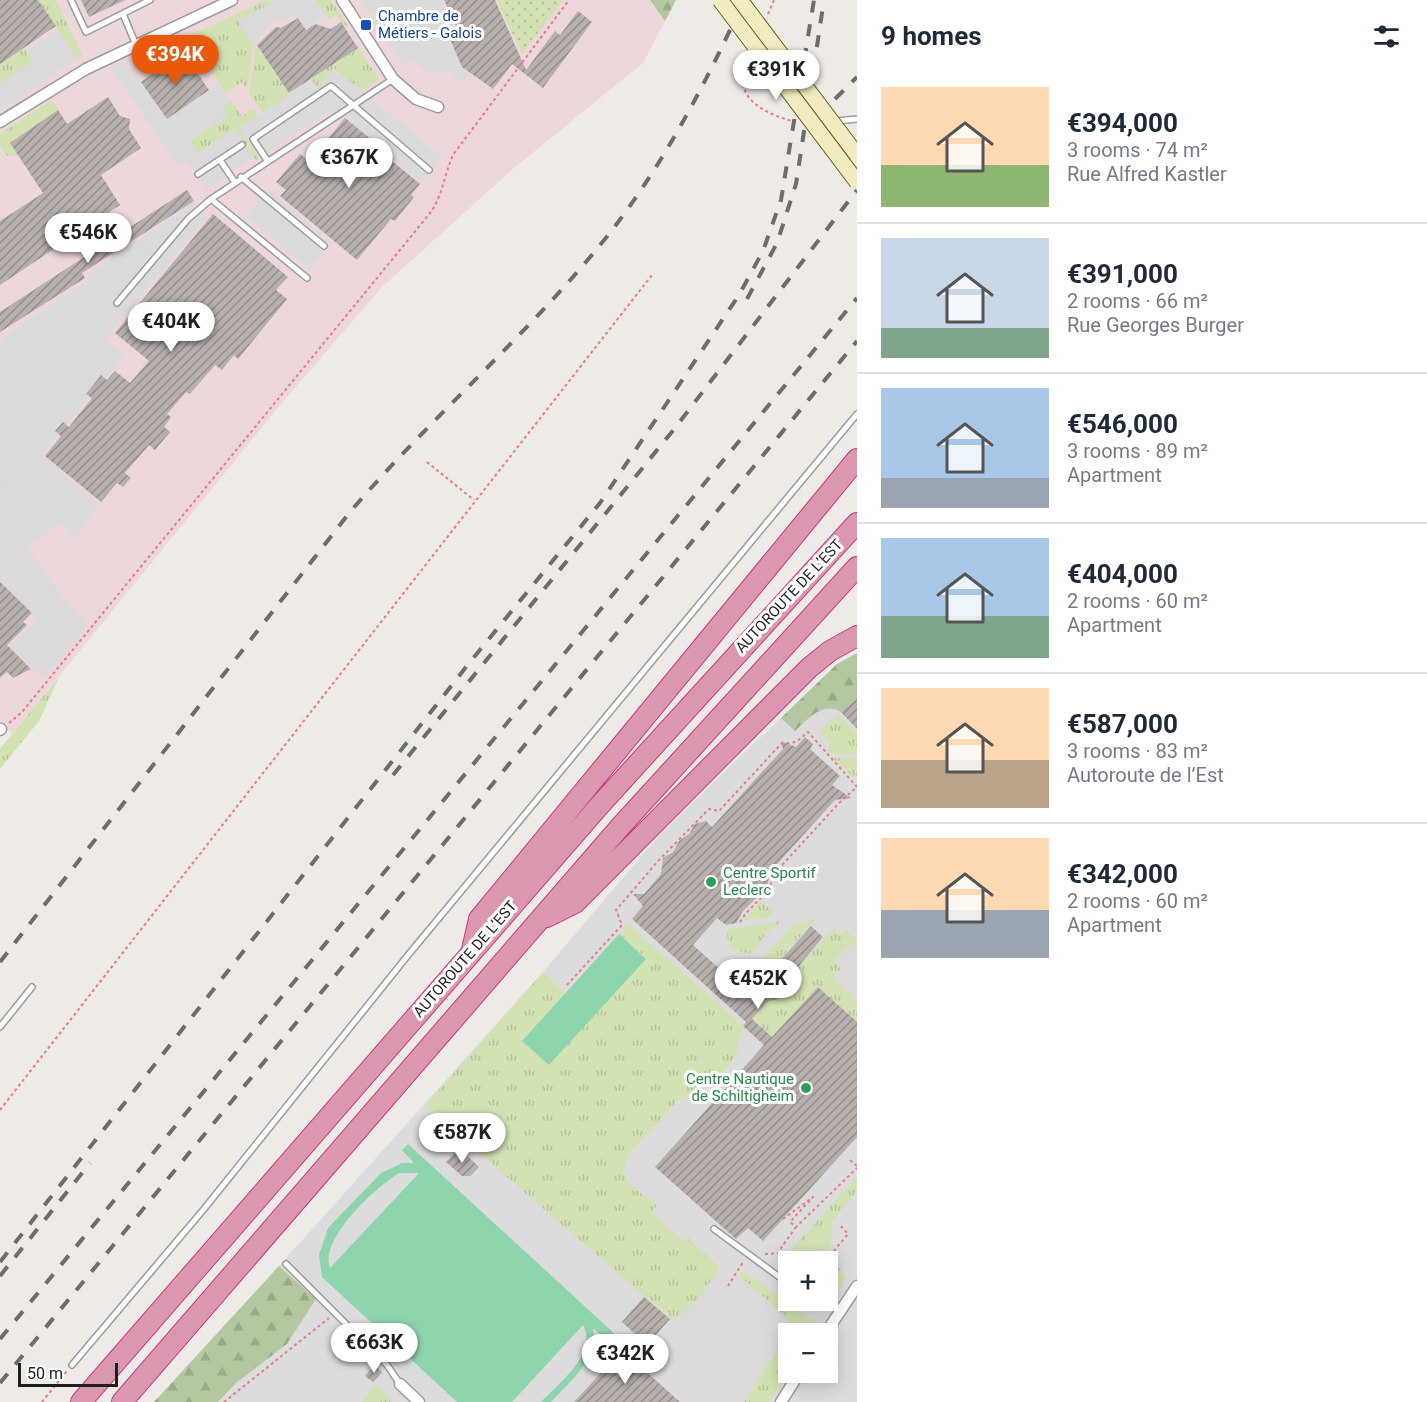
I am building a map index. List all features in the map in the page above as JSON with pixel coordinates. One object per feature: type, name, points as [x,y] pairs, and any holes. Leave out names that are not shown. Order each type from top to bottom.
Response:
[{"type":"highway","points":[[472,951],[479,919],[857,459]]},
{"type":"highway","name":"AUTOROUTE DE L’EST","points":[[81,1402],[472,951],[740,648],[857,523]]},
{"type":"highway","name":"AUTOROUTE DE L’EST","points":[[122,1402],[620,827],[857,567]]},
{"type":"highway","points":[[539,920],[575,903],[830,651],[857,636]]},
{"type":"highway","points":[[770,708],[825,666],[857,647]]},
{"type":"street","points":[[0,122],[86,69],[232,0]]},
{"type":"street","points":[[342,0],[393,79],[416,99],[438,107]]},
{"type":"street","points":[[720,0],[857,182]]},
{"type":"street","points":[[740,0],[857,155]]},
{"type":"street","points":[[832,1323],[857,1286]]},
{"type":"street","points":[[781,1402],[793,1383]]},
{"type":"street","points":[[400,1384],[419,1402]]},
{"type":"lane","points":[[71,0],[86,32],[150,0]]},
{"type":"lane","points":[[123,14],[136,45]]},
{"type":"lane","points":[[117,303],[188,219],[211,199],[234,181],[393,79]]},
{"type":"lane","points":[[267,160],[253,139],[331,86],[429,170]]},
{"type":"lane","points":[[817,123],[857,118]]},
{"type":"lane","points":[[198,174],[242,146]]},
{"type":"lane","points":[[220,160],[234,181]]},
{"type":"lane","points":[[241,177],[324,246]]},
{"type":"lane","points":[[211,199],[307,279]]},
{"type":"lane","points":[[72,1365],[204,1209],[409,954],[857,414]]},
{"type":"lane","points":[[0,1027],[32,987]]},
{"type":"lane","points":[[714,1229],[778,1276]]},
{"type":"lane","points":[[286,1264],[387,1365],[400,1384]]},
{"type":"path","points":[[1,729],[30,703],[431,212],[442,196],[453,155],[569,0]]},
{"type":"path","points":[[0,1110],[652,275]]},
{"type":"path","points":[[427,462],[475,500]]},
{"type":"path","points":[[567,985],[622,925],[616,910],[659,860],[709,809],[719,811],[781,744],[796,742],[808,732],[857,787],[839,803],[773,875],[770,888],[760,896],[754,907],[745,912],[739,924]]},
{"type":"path","points":[[839,1224],[848,1234],[833,1252],[781,1253],[781,1248],[796,1227],[857,1167],[850,1160]]},
{"type":"path","points":[[783,1219],[813,1197],[790,1222],[796,1227]]},
{"type":"path","points":[[224,1402],[334,1314]]},
{"type":"path","points":[[42,1402],[72,1365]]},
{"type":"shaded area","points":[[0,0],[676,0],[643,63],[514,168],[382,287],[281,404],[12,734],[0,721]]},
{"type":"shaded area","points":[[278,0],[315,0],[325,15],[306,29],[298,17],[271,20],[255,46],[237,20]]},
{"type":"shaded area","points":[[361,0],[442,0],[455,30],[445,36],[469,75],[463,82],[448,71],[430,74],[414,60],[403,66]]},
{"type":"shaded area","points":[[58,30],[77,58],[0,112],[0,84],[33,62],[26,51]]},
{"type":"shaded area","points":[[122,62],[141,82],[167,119],[218,83],[231,101],[222,107],[228,115],[190,141],[199,153],[235,129],[254,157],[206,189],[187,161],[178,166],[111,68]]},
{"type":"shaded area","points":[[334,68],[442,157],[422,182],[332,109],[259,158],[239,128],[312,81],[318,90]]},
{"type":"shaded area","points":[[268,189],[332,243],[310,270],[246,216]]},
{"type":"shaded area","points":[[191,203],[206,218],[105,341],[124,356],[42,455],[99,504],[76,538],[61,524],[26,546],[64,599],[89,624],[43,678],[10,646],[38,619],[0,580],[0,491],[3,489],[0,484],[0,345],[4,342],[3,337],[88,281],[86,277]]},
{"type":"shaded area","points":[[857,653],[857,1402],[218,1402],[236,1383],[287,1344],[316,1299],[279,1266],[543,972],[662,832],[837,664]]},
{"type":"shaded area","points":[[841,805],[857,826],[857,866],[855,869],[833,841],[839,835],[831,834],[823,842],[823,857],[818,857],[813,867],[804,873],[803,878],[798,878],[794,888],[789,888],[788,881],[783,887],[782,896],[789,903],[797,904],[796,890],[806,884],[805,880],[811,879],[815,869],[820,869],[820,864],[825,863],[825,859],[830,859],[831,866],[836,869],[843,863],[850,871],[843,878],[852,887],[844,894],[837,890],[833,898],[857,919],[857,936],[816,903],[805,907],[810,912],[802,919],[798,915],[784,915],[777,910],[771,897],[776,876]]},
{"type":"shaded area","points":[[853,942],[857,945],[857,1000],[833,977],[841,969],[833,962]]},
{"type":"shaded area","points":[[720,1268],[742,1278],[784,1315],[789,1323],[778,1323],[778,1350],[744,1402],[680,1402],[633,1360],[647,1345],[654,1350],[673,1333],[670,1325],[700,1297]]},
{"type":"green space","points":[[38,0],[56,0],[82,55],[77,58]]},
{"type":"green space","points":[[266,0],[275,2],[237,20],[253,44],[247,90],[242,82],[226,93],[186,37]]},
{"type":"green space","points":[[315,0],[331,0],[348,26],[345,28],[336,15],[329,19]]},
{"type":"green space","points":[[497,0],[563,0],[522,54]]},
{"type":"green space","points":[[650,0],[676,0],[665,21]]},
{"type":"green space","points":[[258,47],[290,95],[263,113],[249,93]]},
{"type":"green space","points":[[23,48],[33,62],[0,84],[0,64]]},
{"type":"green space","points":[[358,48],[379,79],[353,96],[321,88],[318,90],[311,79]]},
{"type":"green space","points":[[51,100],[58,110],[10,143],[18,155],[7,156],[0,145],[0,134]]},
{"type":"green space","points":[[231,101],[242,116],[254,109],[258,116],[239,128],[259,158],[256,160],[235,129],[198,153],[190,141],[227,115],[222,107]]},
{"type":"green space","points":[[857,653],[857,698],[841,712],[834,709],[822,710],[795,731],[781,718],[837,664]]},
{"type":"green space","points":[[59,677],[39,721],[0,769],[0,749]]},
{"type":"green space","points":[[838,715],[857,733],[857,754],[828,754],[830,743],[819,731]]},
{"type":"green space","points":[[832,758],[857,758],[857,775],[854,778]]},
{"type":"green space","points":[[761,901],[773,912],[769,917],[744,920]]},
{"type":"green space","points":[[816,918],[777,964],[797,968],[834,928],[841,935],[846,930],[857,940],[857,945],[853,942],[841,969],[833,977],[857,1000],[857,1022],[818,987],[772,1037],[751,1018],[784,983],[761,961],[793,925]]},
{"type":"green space","points":[[782,921],[765,935],[752,954],[736,951],[729,944],[726,930]]},
{"type":"green space","points":[[627,923],[743,1026],[736,1056],[718,1077],[678,1100],[628,1155],[623,1173],[631,1186],[657,1205],[652,1212],[684,1242],[689,1239],[720,1268],[700,1297],[674,1322],[425,1106],[543,972],[565,993],[522,1041],[646,958],[619,934]]},
{"type":"green space","points":[[619,934],[646,959],[549,1065],[522,1041]]},
{"type":"green space","points":[[408,1144],[617,1336],[610,1343],[593,1328],[593,1340],[587,1360],[574,1378],[551,1402],[541,1402],[566,1377],[581,1357],[586,1336],[583,1325],[512,1402],[457,1402],[322,1277],[319,1255],[328,1228],[381,1173],[402,1163],[414,1163],[402,1150]],"holes":[[[399,1173],[419,1173],[330,1268],[329,1256],[333,1243],[341,1229],[364,1202]]]},
{"type":"green space","points":[[857,1176],[857,1191],[832,1222],[830,1250],[791,1250]]},
{"type":"green space","points":[[279,1266],[316,1299],[287,1344],[236,1383],[218,1402],[154,1402]]},
{"type":"green space","points":[[838,1266],[847,1278],[838,1290]]},
{"type":"green space","points":[[742,1270],[778,1296],[778,1311],[800,1311],[817,1323],[778,1323],[778,1326],[738,1276]]},
{"type":"green space","points":[[778,1350],[778,1383],[782,1383],[769,1402],[744,1402]]},
{"type":"green space","points":[[376,1385],[392,1399],[390,1402],[361,1402]]},
{"type":"building","points":[[0,0],[38,0],[56,26],[0,64]]},
{"type":"building","points":[[81,0],[125,0],[89,17]]},
{"type":"building","points":[[444,0],[495,0],[526,70],[555,31],[560,35],[578,11],[592,22],[543,88],[512,64],[493,89],[462,67],[449,37],[459,33]]},
{"type":"building","points":[[298,18],[306,30],[315,24],[331,29],[341,22],[358,48],[289,93],[257,45],[276,27],[281,28]]},
{"type":"building","points":[[183,52],[209,90],[167,119],[141,82]]},
{"type":"building","points":[[108,97],[120,116],[130,119],[129,129],[141,148],[101,175],[120,205],[0,285],[0,221],[43,193],[10,143],[58,110],[67,124]]},
{"type":"building","points":[[345,118],[394,158],[392,161],[420,184],[411,195],[414,197],[395,221],[391,219],[357,260],[280,196],[286,190],[276,182],[300,154],[309,161]]},
{"type":"building","points":[[187,190],[194,201],[82,273],[85,278],[0,332],[0,312]]},
{"type":"building","points":[[213,214],[288,277],[276,290],[287,299],[238,359],[234,355],[222,370],[215,365],[190,394],[186,392],[167,414],[171,417],[164,427],[170,432],[155,450],[149,445],[125,473],[131,478],[123,487],[117,483],[101,502],[45,456],[61,436],[55,431],[63,422],[69,427],[92,398],[86,394],[101,375],[107,380],[115,371],[130,383],[149,361],[115,333]]},
{"type":"building","points":[[0,582],[32,613],[23,622],[27,625],[7,645],[31,669],[13,678],[7,672],[0,678]]},
{"type":"building","points":[[857,698],[857,729],[841,712]]},
{"type":"building","points":[[805,737],[813,744],[810,749],[840,776],[832,785],[851,798],[835,800],[769,873],[768,887],[743,911],[736,923],[726,925],[717,918],[693,945],[737,984],[746,968],[753,969],[761,961],[771,971],[811,926],[823,937],[778,991],[778,999],[768,1001],[752,1019],[772,1037],[818,987],[857,1022],[857,1137],[763,1241],[748,1228],[736,1239],[655,1167],[764,1045],[743,1026],[746,1022],[632,919],[643,906],[633,894],[644,894],[661,874],[663,858],[673,852],[679,841],[689,834],[695,824],[706,821],[712,827],[783,749],[781,741],[796,747]]},
{"type":"building","points":[[459,1148],[479,1167],[470,1176],[462,1176],[446,1162]]},
{"type":"building","points":[[644,1297],[670,1319],[647,1345],[622,1322]]},
{"type":"building","points":[[622,1350],[633,1360],[680,1402],[574,1402]]},
{"type":"building","points":[[374,1365],[382,1372],[373,1382],[365,1376]]},
{"type":"railway","points":[[0,962],[350,512],[413,443],[544,309],[605,239],[646,183],[682,124],[744,0]]},
{"type":"railway","points":[[0,1262],[470,662],[600,503],[739,295],[763,251],[781,200],[814,0]]},
{"type":"railway","points":[[747,299],[777,243],[796,184],[824,0]]},
{"type":"railway","points":[[835,99],[857,77]]},
{"type":"railway","points":[[393,775],[675,428],[857,190]]},
{"type":"railway","points":[[0,1339],[857,298]]},
{"type":"railway","points":[[0,1383],[857,341]]},
{"type":"railway","points":[[0,1276],[90,1163]]},
{"type":"place","name":"Chambre de Métiers - Galois","points":[[366,25]]},
{"type":"place","name":"Centre Sportif Leclerc","points":[[711,882]]},
{"type":"place","name":"Centre Nautique de Schiltigheim","points":[[806,1088]]}]
